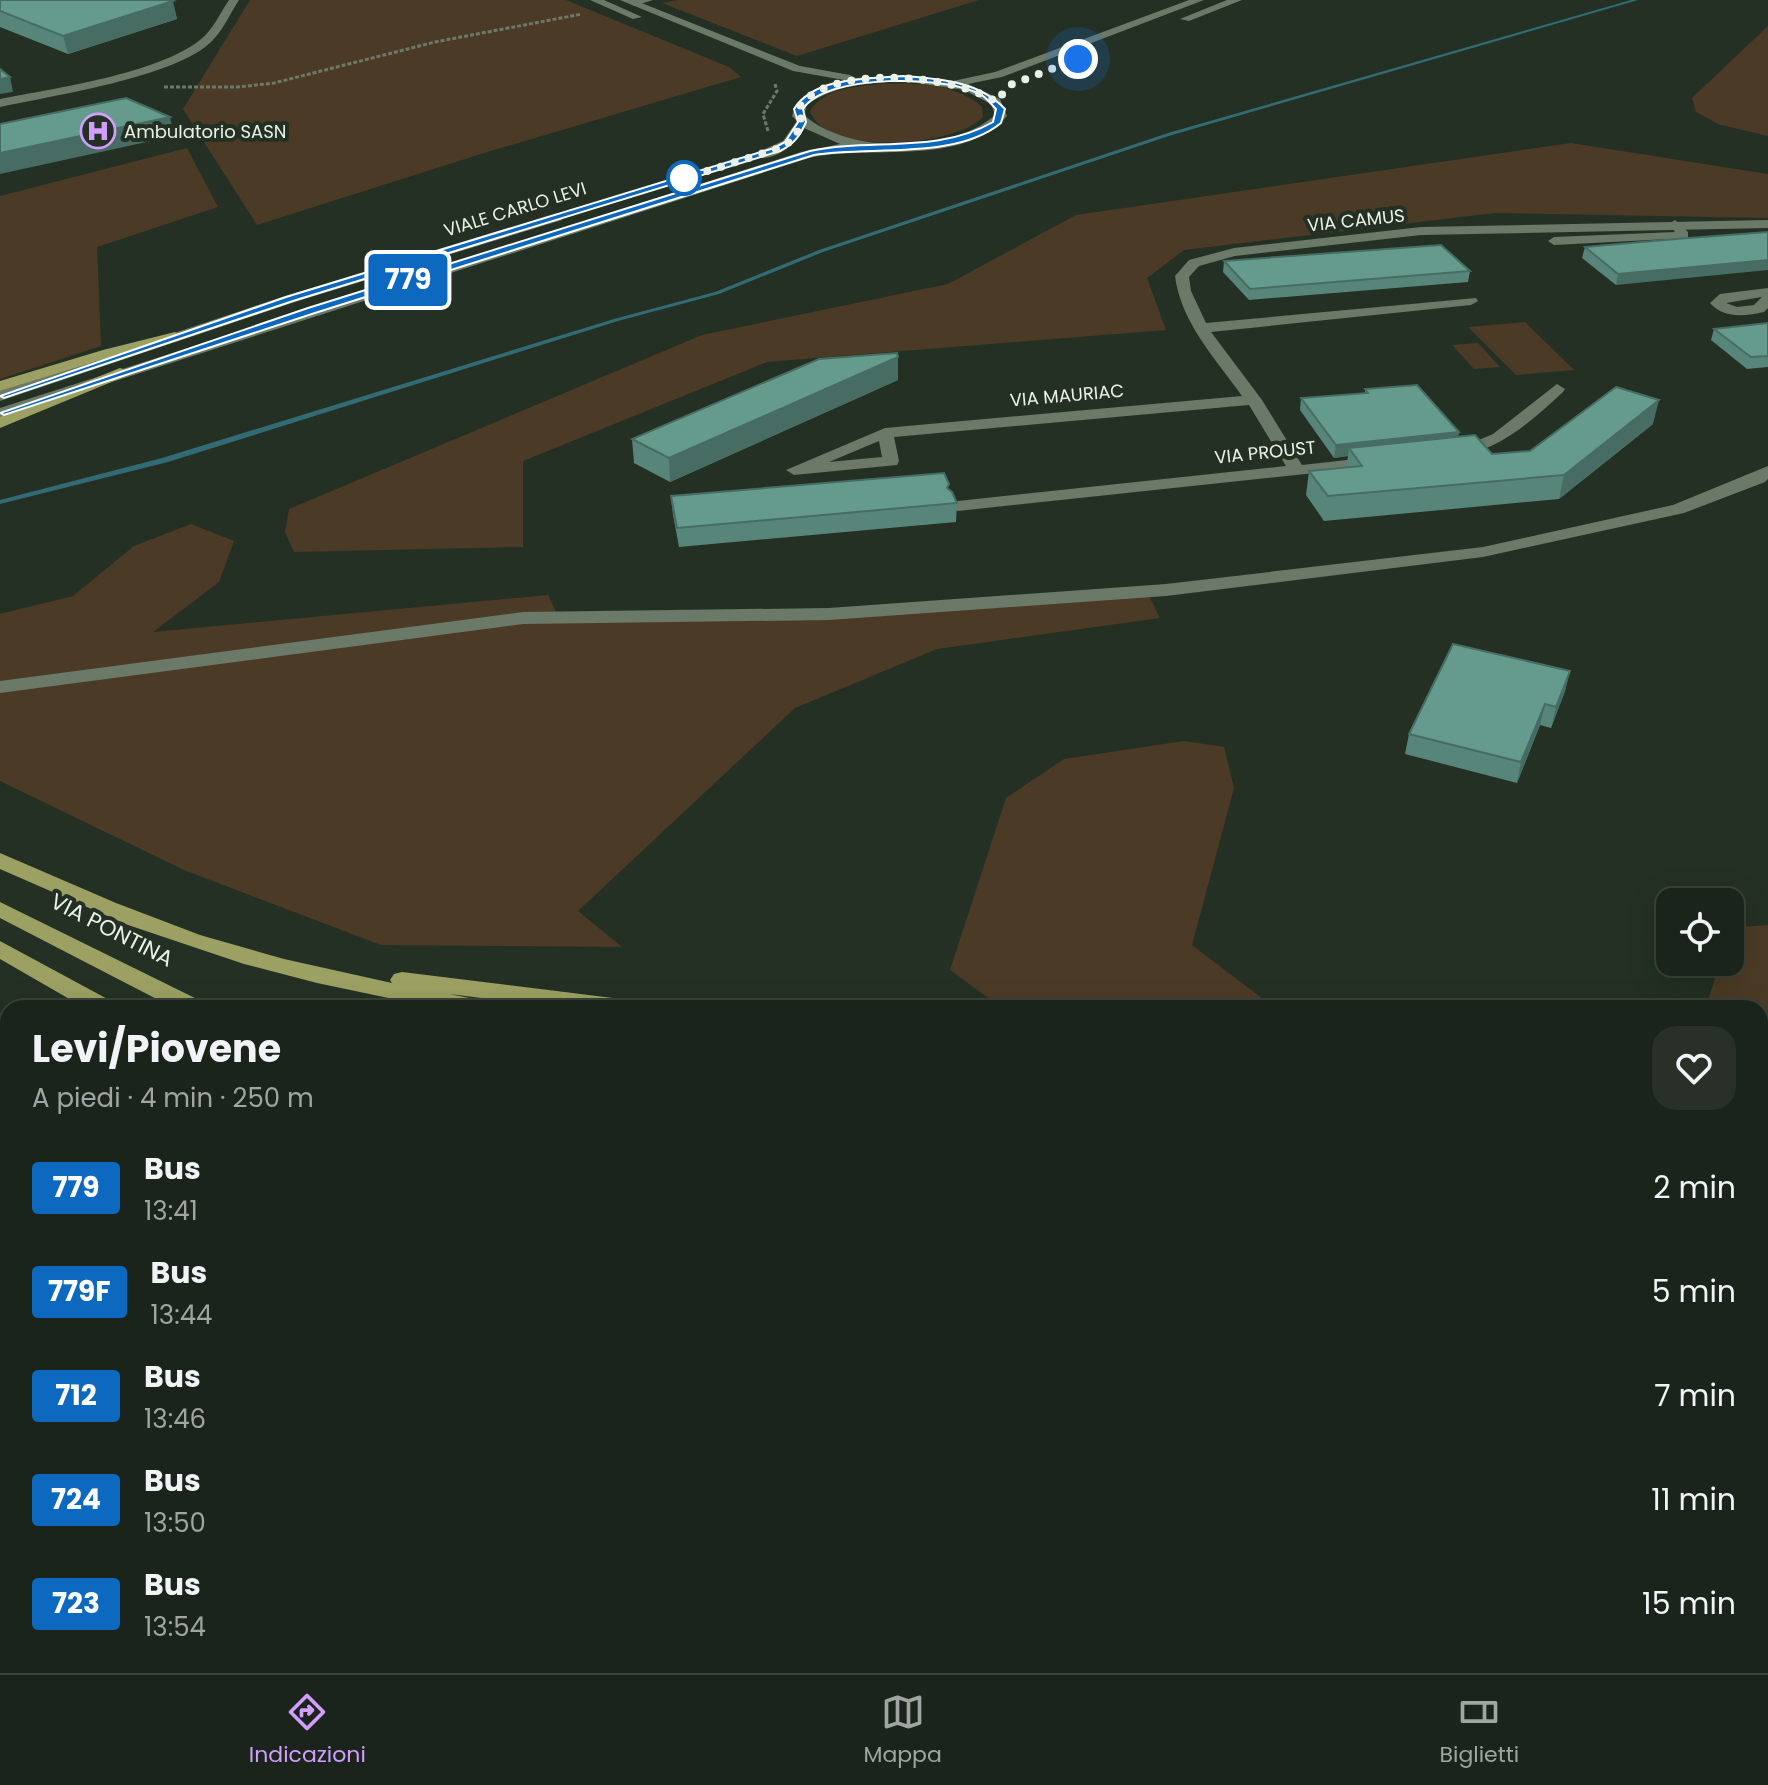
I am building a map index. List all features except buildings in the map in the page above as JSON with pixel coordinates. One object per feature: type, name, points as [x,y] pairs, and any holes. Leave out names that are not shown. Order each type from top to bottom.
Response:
[{"type":"highway","points":[[0,386],[108,353],[175,337]]},
{"type":"highway","points":[[0,423],[120,373]]},
{"type":"highway","points":[[0,860],[141,922],[219,949],[309,974],[441,1000]]},
{"type":"highway","name":"VIA PONTINA","points":[[0,909],[178,1000]]},
{"type":"highway","points":[[0,949],[90,1000]]},
{"type":"highway","points":[[309,974],[434,983],[567,1000]]},
{"type":"street","points":[[0,103],[104,79],[182,55],[207,40],[234,0]]},
{"type":"street","points":[[630,2],[648,0]]},
{"type":"street","points":[[945,82],[998,75],[1199,0]]},
{"type":"street","points":[[1015,83],[1237,0]]},
{"type":"street","points":[[630,2],[797,69],[867,80]]},
{"type":"street","points":[[593,6],[795,79]]},
{"type":"street","points":[[648,189],[777,150],[792,141],[802,122],[798,109],[807,92],[867,80],[903,78],[945,82],[1000,97],[1001,116],[997,123],[976,136],[919,146],[876,146],[837,140],[802,122]]},
{"type":"street","name":"VIALE CARLO LEVI","points":[[0,413],[805,155],[835,148],[876,146]]},
{"type":"street","name":"VIALE CARLO LEVI","points":[[0,396],[175,337],[572,213]]},
{"type":"street","name":"VIA CAMUS","points":[[1296,469],[1254,400],[1203,328],[1184,291],[1182,281],[1186,270],[1207,258],[1319,241],[1421,231],[1768,224]]},
{"type":"street","points":[[1768,292],[1725,297],[1717,303],[1727,310],[1739,311],[1759,309],[1768,299]]},
{"type":"street","points":[[1203,328],[1471,301]]},
{"type":"street","points":[[1445,455],[1473,451],[1489,444],[1557,389]]},
{"type":"street","name":"VIA MAURIAC","points":[[885,433],[891,461],[794,470],[885,433],[1254,400]]},
{"type":"street","name":"VIA PROUST","points":[[958,506],[1385,460]]},
{"type":"street","points":[[0,687],[523,618],[829,614],[1166,590],[1483,552],[1678,509],[1759,478],[1768,471]]},
{"type":"lane","points":[[1554,241],[1684,235],[1675,224]]},
{"type":"path","points":[[155,87],[238,87],[274,83],[593,6]]},
{"type":"path","points":[[765,138],[770,129],[763,114],[777,91],[771,80]]},
{"type":"shaded area","points":[[250,0],[566,0],[729,67],[741,77],[484,153],[257,225],[183,109]]},
{"type":"shaded area","points":[[678,0],[979,0],[797,56],[662,3]]},
{"type":"shaded area","points":[[1768,26],[1768,136],[1718,124],[1696,112],[1692,98]]},
{"type":"shaded area","points":[[877,84],[946,88],[982,107],[983,117],[968,127],[946,135],[892,142],[839,136],[821,126],[810,111],[831,94]]},
{"type":"shaded area","points":[[1571,143],[1768,174],[1768,218],[1495,213],[1184,250],[1147,278],[1166,330],[767,362],[523,461],[523,547],[294,552],[285,532],[289,509],[702,335],[948,284],[1076,215]]},
{"type":"shaded area","points":[[187,148],[218,207],[97,247],[101,346],[0,379],[0,196]]},
{"type":"shaded area","points":[[1525,322],[1574,370],[1516,375],[1468,327]]},
{"type":"shaded area","points":[[1478,343],[1500,367],[1474,369],[1452,345]]},
{"type":"shaded area","points":[[191,524],[234,541],[219,582],[153,632],[548,595],[559,618],[747,615],[1147,592],[1160,618],[937,649],[795,708],[578,911],[622,947],[381,945],[184,870],[0,781],[0,614],[73,596],[134,546]]},
{"type":"shaded area","points":[[1184,741],[1224,747],[1234,788],[1192,945],[1264,1000],[991,1000],[950,970],[1006,798],[1064,759]]},
{"type":"shaded area","points":[[1768,925],[1768,1000],[1708,1000],[1716,976],[1744,976],[1744,927]]},
{"type":"waterway","points":[[0,502],[165,460],[616,320],[717,293],[821,251],[1170,134],[1636,0]]},
{"type":"bus line","name":"779","points":[[0,396],[290,299],[777,150],[797,134],[802,122],[798,109],[802,103],[822,90],[839,85],[903,78],[945,82],[985,94],[1001,109],[997,123],[976,136],[940,144],[845,147],[813,152],[312,310],[0,413]]},
{"type":"place","name":"Ambulatorio SASN","points":[[98,131]]},
{"type":"route","points":[[684,178],[788,144],[802,122],[798,109],[809,97],[822,90],[867,80],[903,78],[967,87],[996,102],[1010,85],[1078,59]]}]
